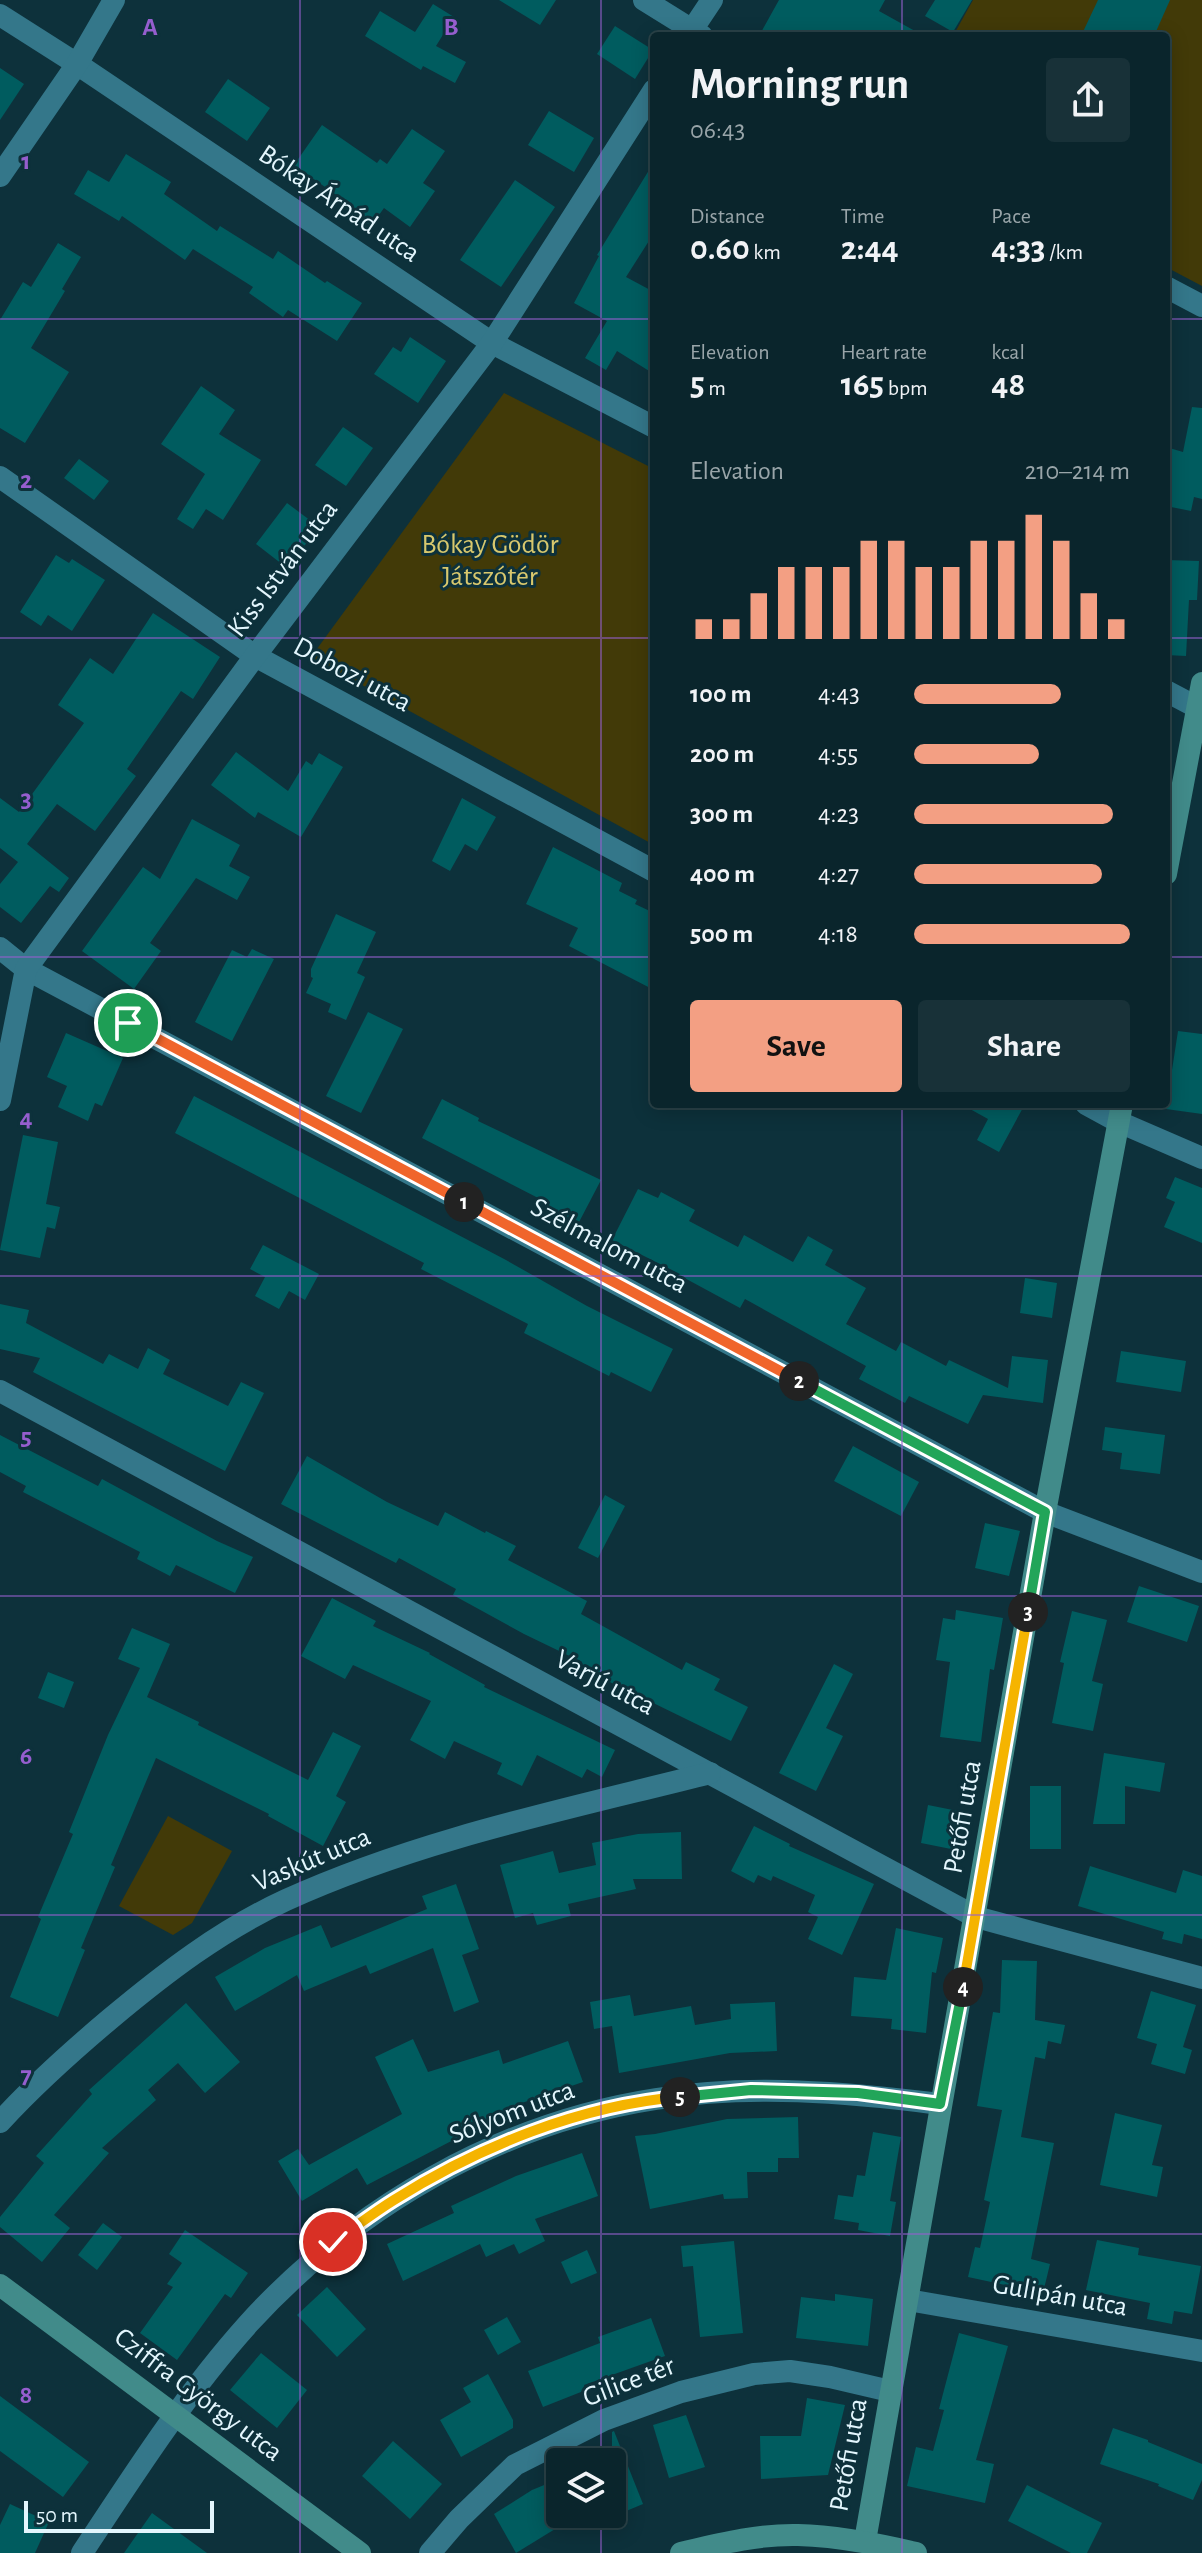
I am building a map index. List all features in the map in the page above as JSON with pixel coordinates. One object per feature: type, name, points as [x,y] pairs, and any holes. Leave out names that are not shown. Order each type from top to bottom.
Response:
[{"type":"main road","points":[[1170,855],[1200,709],[1202,683]]},
{"type":"main road","name":"Petőfi utca","points":[[865,2541],[1045,1512],[1121,1113]]},
{"type":"main road","name":"Cziffra György utca","points":[[0,2285],[360,2553]]},
{"type":"main road","points":[[681,2553],[739,2539],[798,2535],[865,2541],[916,2553]]},
{"type":"street","points":[[0,176],[77,64],[114,0]]},
{"type":"street","points":[[644,0],[691,32]]},
{"type":"street","points":[[695,32],[712,0]]},
{"type":"street","name":"Bókay Árpád utca","points":[[0,15],[492,343],[650,425]]},
{"type":"street","name":"Kiss István utca","points":[[0,1100],[26,969],[255,656],[492,343],[650,96]]},
{"type":"street","points":[[1170,289],[1202,306]]},
{"type":"street","name":"Dobozi utca","points":[[0,477],[255,656],[650,869]]},
{"type":"street","points":[[1170,693],[1200,709]]},
{"type":"street","name":"Szélmalom utca","points":[[0,948],[26,969],[1045,1512],[1202,1572]]},
{"type":"street","points":[[1102,1108],[1121,1113],[1202,1158]]},
{"type":"street","name":"Varjú utca","points":[[0,1391],[976,1917],[1202,1978]]},
{"type":"street","name":"Vaskút utca","points":[[0,2122],[27,2092],[170,1969],[243,1923],[285,1901],[383,1863],[486,1830],[710,1773]]},
{"type":"street","name":"Sólyom utca","points":[[82,2553],[140,2465],[215,2363],[291,2280],[333,2242],[395,2199],[470,2158],[564,2120],[656,2099],[751,2090],[858,2093],[940,2104]]},
{"type":"street","name":"Gulipán utca","points":[[908,2300],[1202,2351]]},
{"type":"street","name":"Gilice tér","points":[[430,2553],[459,2519],[515,2465],[604,2420],[681,2392],[754,2374],[790,2371],[890,2391]]},
{"type":"green space","points":[[973,0],[1202,0],[1202,286],[1170,269],[1170,32],[955,32]]},
{"type":"green space","name":"Bókay Gödör Játszótér","points":[[504,393],[650,467],[650,843],[311,657]]},
{"type":"green space","points":[[168,1816],[232,1851],[192,1923],[173,1935],[119,1906]]},
{"type":"building","points":[[499,0],[556,0],[540,25]]},
{"type":"building","points":[[779,0],[885,0],[879,11],[917,32],[761,32]]},
{"type":"building","points":[[935,0],[972,0],[953,32],[925,16]]},
{"type":"building","points":[[1098,0],[1170,0],[1156,32],[1083,32]]},
{"type":"building","points":[[433,4],[454,17],[436,46],[466,62],[455,83],[423,66],[421,70],[365,36],[380,11],[415,32]]},
{"type":"building","points":[[615,26],[650,48],[650,55],[635,79],[597,54]]},
{"type":"building","points":[[0,68],[24,84],[0,120]]},
{"type":"building","points":[[228,79],[270,108],[247,141],[205,112]]},
{"type":"building","points":[[549,111],[594,138],[574,172],[528,145]]},
{"type":"building","points":[[322,125],[377,163],[380,159],[387,164],[412,129],[445,151],[423,183],[435,191],[410,227],[384,208],[371,226],[346,209],[349,204],[294,165]]},
{"type":"building","points":[[126,154],[171,182],[164,194],[217,231],[220,226],[273,259],[278,251],[325,283],[327,281],[362,303],[337,341],[288,310],[283,317],[249,293],[253,287],[193,249],[185,260],[122,216],[119,221],[74,194],[88,170],[109,182]]},
{"type":"building","points":[[650,169],[650,239],[626,277],[650,290],[650,372],[617,351],[606,370],[585,358],[607,321],[574,303],[597,255]]},
{"type":"building","points":[[515,180],[555,207],[501,287],[460,260]]},
{"type":"building","points":[[58,243],[81,257],[31,348],[69,372],[25,443],[0,428],[0,320],[23,282],[31,287]]},
{"type":"building","points":[[410,337],[446,361],[418,403],[374,374],[393,347],[401,352]]},
{"type":"building","points":[[201,386],[235,410],[219,434],[261,460],[223,520],[206,509],[193,529],[177,519],[205,474],[161,444]]},
{"type":"building","points":[[1192,407],[1202,408],[1202,499],[1194,497],[1191,511],[1170,507],[1170,448],[1183,452]]},
{"type":"building","points":[[343,427],[373,448],[346,486],[315,465]]},
{"type":"building","points":[[79,459],[109,481],[94,500],[64,478]]},
{"type":"building","points":[[287,503],[319,527],[287,568],[256,544]]},
{"type":"building","points":[[56,555],[69,563],[72,559],[105,580],[72,631],[48,615],[41,626],[20,612]]},
{"type":"building","points":[[1170,560],[1199,561],[1197,600],[1189,600],[1186,656],[1170,655]]},
{"type":"building","points":[[153,613],[220,657],[193,699],[181,691],[127,769],[136,776],[95,831],[57,804],[27,844],[69,878],[59,892],[50,886],[21,923],[0,907],[0,884],[18,862],[0,848],[0,798],[19,812],[84,723],[58,705],[90,658],[113,674]]},
{"type":"building","points":[[236,752],[288,791],[306,761],[312,765],[319,753],[343,767],[301,837],[258,812],[255,818],[211,785]]},
{"type":"building","points":[[462,798],[496,817],[477,851],[465,844],[450,871],[432,861]]},
{"type":"building","points":[[192,819],[240,845],[229,866],[250,877],[237,900],[196,878],[150,943],[161,951],[134,989],[82,951],[143,867],[160,879]]},
{"type":"building","points":[[553,847],[622,883],[619,891],[650,911],[650,988],[569,946],[578,928],[526,904]]},
{"type":"building","points":[[336,914],[376,932],[357,973],[365,977],[346,1020],[328,1012],[331,1004],[306,993],[313,978],[311,969]]},
{"type":"building","points":[[252,949],[274,959],[232,1041],[195,1022],[232,950],[247,957]]},
{"type":"building","points":[[368,1012],[403,1029],[361,1113],[326,1096]]},
{"type":"building","points":[[1178,1031],[1202,1034],[1202,1114],[1166,1109],[1170,1108],[1170,1083]]},
{"type":"building","points":[[66,1033],[123,1058],[102,1106],[95,1103],[88,1121],[58,1107],[67,1086],[47,1077]]},
{"type":"building","points":[[194,1096],[673,1349],[651,1392],[611,1372],[609,1376],[524,1333],[528,1324],[421,1269],[424,1263],[175,1133]]},
{"type":"building","points":[[442,1099],[479,1118],[478,1121],[601,1180],[578,1224],[540,1204],[542,1200],[422,1138]]},
{"type":"building","points":[[968,1108],[1023,1108],[999,1152],[977,1140],[988,1119]]},
{"type":"building","points":[[23,1135],[58,1142],[46,1204],[60,1207],[55,1229],[47,1227],[40,1258],[0,1250]]},
{"type":"building","points":[[1175,1177],[1202,1188],[1202,1243],[1164,1227],[1175,1202],[1166,1198]]},
{"type":"building","points":[[638,1189],[658,1198],[661,1192],[695,1210],[689,1221],[738,1247],[744,1235],[793,1262],[808,1236],[833,1250],[825,1265],[866,1288],[846,1324],[896,1351],[901,1342],[946,1366],[949,1360],[1008,1388],[1012,1356],[1048,1360],[1043,1403],[983,1395],[968,1424],[909,1396],[905,1403],[859,1379],[866,1366],[745,1299],[740,1308],[612,1240]]},
{"type":"building","points":[[263,1245],[319,1274],[305,1300],[289,1291],[279,1309],[255,1296],[265,1277],[250,1269]]},
{"type":"building","points":[[1025,1278],[1057,1283],[1052,1318],[1020,1313]]},
{"type":"building","points":[[0,1304],[29,1310],[26,1323],[103,1364],[109,1354],[138,1369],[148,1348],[170,1360],[163,1374],[228,1406],[241,1382],[264,1393],[225,1471],[33,1372],[40,1358],[0,1349]]},
{"type":"building","points":[[1121,1351],[1186,1361],[1181,1392],[1116,1382]]},
{"type":"building","points":[[1105,1427],[1165,1435],[1160,1474],[1120,1469],[1122,1453],[1102,1450]]},
{"type":"building","points":[[0,1435],[98,1486],[102,1479],[253,1557],[235,1593],[176,1565],[170,1576],[137,1559],[140,1552],[23,1492],[26,1486],[0,1472]]},
{"type":"building","points":[[853,1446],[919,1482],[901,1516],[834,1481]]},
{"type":"building","points":[[307,1456],[387,1502],[438,1526],[445,1512],[516,1546],[508,1560],[587,1601],[581,1614],[682,1670],[686,1662],[720,1679],[714,1690],[748,1707],[731,1741],[640,1699],[580,1665],[582,1662],[453,1595],[456,1589],[399,1558],[396,1563],[281,1504]]},
{"type":"building","points":[[605,1495],[625,1506],[598,1558],[578,1548]]},
{"type":"building","points":[[985,1523],[1020,1531],[1009,1576],[975,1568]]},
{"type":"building","points":[[1139,1586],[1199,1606],[1187,1642],[1127,1622]]},
{"type":"building","points":[[332,1598],[376,1621],[373,1626],[430,1653],[484,1687],[615,1750],[602,1777],[587,1769],[582,1778],[537,1755],[522,1786],[497,1774],[502,1763],[454,1741],[445,1759],[410,1740],[431,1701],[353,1665],[345,1679],[301,1656]]},
{"type":"building","points":[[956,1610],[1003,1618],[994,1670],[990,1669],[981,1742],[940,1737],[950,1662],[936,1660],[943,1618],[955,1620]]},
{"type":"building","points":[[1072,1611],[1107,1620],[1092,1681],[1103,1684],[1093,1731],[1052,1723],[1064,1663],[1060,1662]]},
{"type":"building","points":[[132,1628],[170,1644],[147,1697],[199,1722],[198,1725],[308,1780],[333,1732],[361,1746],[336,1796],[346,1802],[323,1846],[269,1814],[156,1758],[111,1865],[115,1867],[81,1948],[85,1950],[58,2017],[10,1997],[41,1919],[38,1917],[73,1834],[69,1832],[108,1735],[140,1668],[118,1659]]},
{"type":"building","points":[[834,1664],[853,1674],[826,1728],[843,1736],[816,1791],[779,1773]]},
{"type":"building","points":[[48,1672],[74,1682],[64,1708],[38,1698]]},
{"type":"building","points":[[1104,1753],[1165,1763],[1160,1792],[1125,1786],[1125,1824],[1093,1824]]},
{"type":"building","points":[[1030,1786],[1061,1786],[1061,1849],[1030,1849]]},
{"type":"building","points":[[928,1805],[963,1812],[956,1850],[921,1843]]},
{"type":"building","points":[[754,1826],[789,1846],[874,1884],[842,1955],[808,1939],[818,1917],[808,1912],[815,1895],[773,1876],[771,1881],[758,1875],[754,1883],[731,1871]]},
{"type":"building","points":[[681,1832],[682,1879],[633,1879],[636,1889],[568,1904],[571,1916],[537,1925],[533,1913],[515,1918],[500,1865],[553,1851],[559,1873],[596,1865],[592,1843],[638,1834]]},
{"type":"building","points":[[1090,1866],[1176,1893],[1183,1870],[1202,1876],[1202,1939],[1184,1934],[1182,1944],[1162,1939],[1164,1932],[1078,1906]]},
{"type":"building","points":[[456,1884],[479,1949],[462,1955],[479,2002],[454,2012],[433,1948],[370,1974],[366,1965],[304,1991],[297,1975],[235,2011],[215,1977],[265,1948],[321,1925],[331,1948],[427,1909],[422,1896]]},
{"type":"building","points":[[896,1928],[943,1938],[936,1973],[932,1972],[926,2033],[891,2029],[892,2019],[851,2016],[854,1977],[886,1980]]},
{"type":"building","points":[[1002,1960],[1037,1961],[1035,2020],[1065,2025],[1061,2044],[1048,2041],[1045,2059],[1035,2057],[1021,2137],[1054,2143],[1031,2259],[1050,2264],[1043,2293],[968,2277],[975,2247],[980,2248],[990,2202],[984,2200],[1002,2110],[977,2106],[993,2012],[1000,2013]]},
{"type":"building","points":[[1151,1991],[1196,2005],[1183,2047],[1192,2050],[1185,2074],[1151,2064],[1157,2044],[1137,2038]]},
{"type":"building","points":[[630,1995],[634,2016],[691,2006],[695,2025],[731,2019],[730,2004],[775,2002],[777,2051],[730,2053],[619,2073],[612,2026],[594,2029],[590,2002]]},
{"type":"building","points":[[186,2003],[240,2062],[205,2093],[178,2063],[148,2090],[156,2100],[102,2148],[109,2153],[54,2215],[70,2228],[42,2262],[0,2227],[0,2217],[44,2163],[36,2156],[92,2094],[89,2090]]},
{"type":"building","points":[[413,2039],[428,2072],[499,2050],[503,2064],[568,2041],[583,2082],[516,2105],[518,2111],[456,2130],[459,2137],[367,2185],[357,2168],[302,2201],[278,2161],[298,2149],[309,2165],[402,2114],[375,2057]]},
{"type":"building","points":[[1115,2113],[1162,2125],[1152,2165],[1163,2167],[1157,2197],[1100,2185]]},
{"type":"building","points":[[798,2117],[799,2158],[778,2158],[778,2172],[747,2172],[748,2198],[724,2199],[723,2194],[650,2209],[635,2136],[727,2119]]},
{"type":"building","points":[[873,2132],[901,2137],[890,2201],[896,2202],[890,2236],[858,2230],[859,2223],[834,2219],[838,2195],[853,2197],[857,2175],[865,2176]]},
{"type":"building","points":[[582,2153],[598,2196],[535,2219],[545,2241],[519,2254],[514,2244],[486,2257],[480,2244],[403,2281],[387,2244],[454,2213],[451,2206],[516,2176]]},
{"type":"building","points":[[103,2223],[122,2237],[97,2270],[78,2255]]},
{"type":"building","points":[[185,2230],[248,2273],[231,2298],[225,2294],[177,2360],[140,2333],[173,2287],[167,2284],[182,2263],[169,2254]]},
{"type":"building","points":[[1097,2240],[1139,2248],[1138,2255],[1201,2266],[1192,2314],[1174,2311],[1172,2324],[1147,2319],[1150,2303],[1086,2290]]},
{"type":"building","points":[[734,2241],[743,2333],[700,2337],[693,2266],[683,2267],[681,2246]]},
{"type":"building","points":[[587,2250],[597,2273],[571,2284],[561,2262]]},
{"type":"building","points":[[327,2287],[366,2329],[337,2357],[297,2315]]},
{"type":"building","points":[[835,2294],[873,2299],[868,2346],[796,2338],[801,2297],[835,2301]]},
{"type":"building","points":[[507,2317],[521,2342],[498,2355],[484,2330]]},
{"type":"building","points":[[651,2318],[665,2356],[584,2385],[586,2390],[543,2407],[528,2371],[600,2343],[598,2337]]},
{"type":"building","points":[[959,2333],[1008,2346],[976,2460],[994,2464],[985,2503],[907,2486],[916,2447],[933,2451],[944,2410],[939,2409]]},
{"type":"building","points":[[261,2353],[307,2390],[277,2428],[230,2390]]},
{"type":"building","points":[[488,2374],[513,2420],[513,2428],[461,2457],[440,2420],[471,2402],[463,2388]]},
{"type":"building","points":[[0,2396],[89,2462],[63,2497],[0,2451]]},
{"type":"building","points":[[807,2398],[845,2405],[828,2475],[761,2479],[760,2436],[801,2436]]},
{"type":"building","points":[[686,2415],[705,2467],[669,2478],[653,2425]]},
{"type":"building","points":[[1113,2428],[1202,2464],[1202,2480],[1193,2500],[1159,2484],[1100,2464]]},
{"type":"building","points":[[614,2431],[621,2448],[612,2448]]},
{"type":"building","points":[[393,2441],[442,2484],[410,2519],[362,2476]]},
{"type":"building","points":[[626,2461],[643,2504],[626,2511]]},
{"type":"building","points":[[546,2484],[546,2528],[557,2528],[516,2553],[494,2514]]},
{"type":"building","points":[[1027,2485],[1102,2523],[1087,2553],[1071,2553],[1008,2521]]},
{"type":"building","points":[[10,2504],[49,2522],[35,2553],[0,2553],[0,2525]]},
{"type":"building","points":[[152,2513],[207,2553],[124,2553]]},
{"type":"route","points":[[128,1023],[1045,1512],[976,1917],[940,2104],[858,2093],[751,2090],[656,2099],[564,2120],[470,2158],[395,2199],[333,2242]]}]
